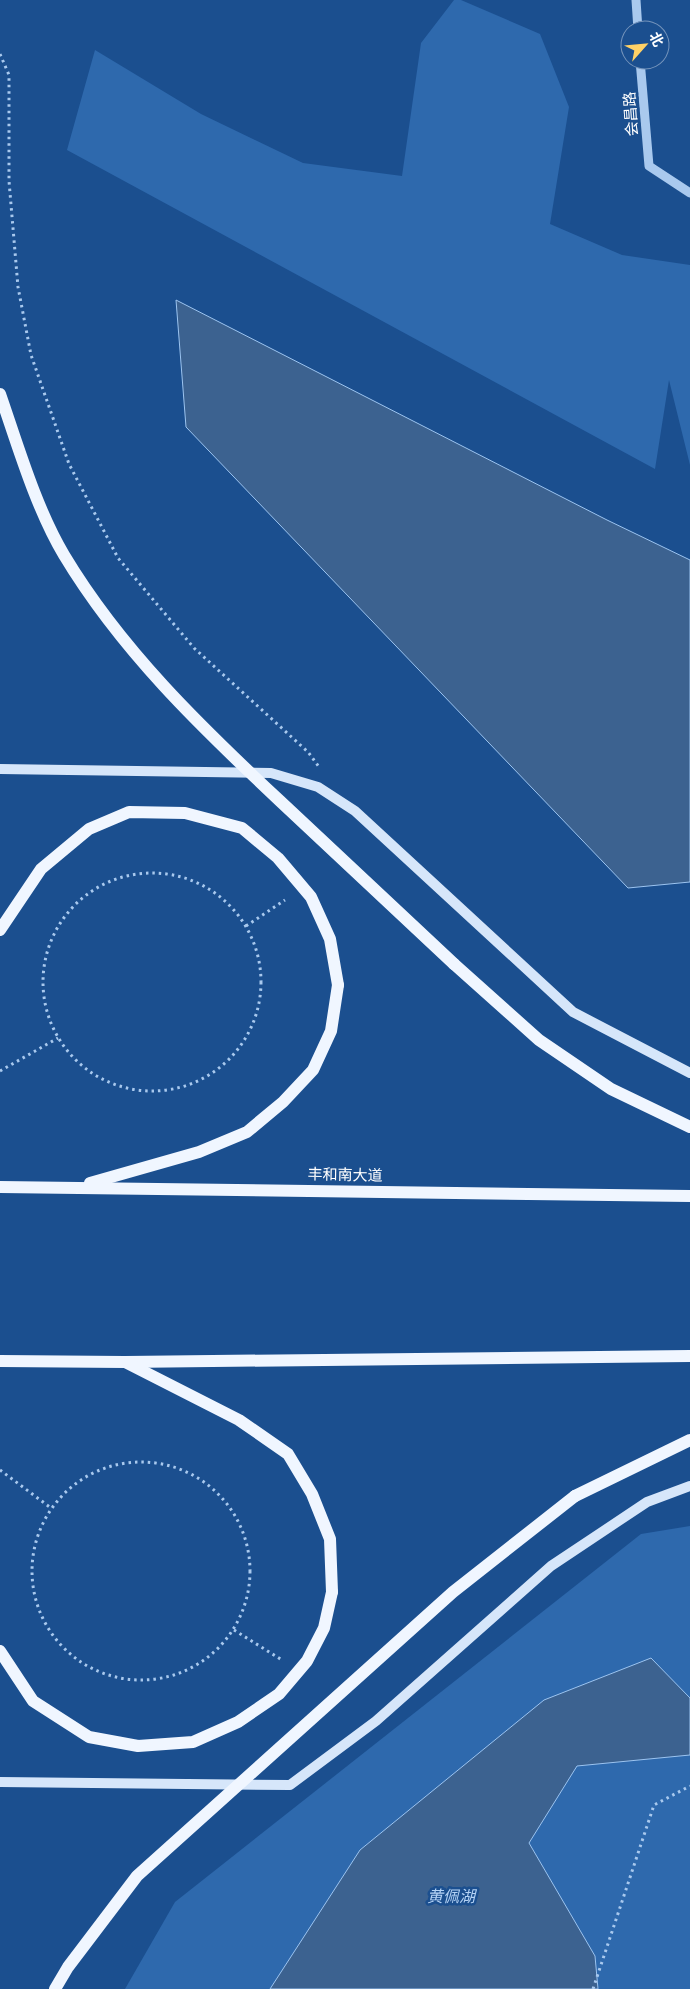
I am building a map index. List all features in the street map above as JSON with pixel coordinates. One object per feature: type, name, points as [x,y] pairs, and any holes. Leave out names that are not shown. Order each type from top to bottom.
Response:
[{"type":"main road","points":[[0,394],[29,478],[63,554],[106,620],[155,678],[238,761],[454,964],[539,1040],[611,1089],[690,1127]]},
{"type":"main road","points":[[0,769],[271,773],[318,787],[355,811],[573,1012],[690,1073]]},
{"type":"main road","points":[[0,930],[41,869],[89,829],[129,812],[185,813],[242,828],[278,858],[311,897],[330,939],[338,985],[331,1031],[313,1070],[283,1102],[247,1132],[199,1152],[76,1187]]},
{"type":"main road","name":"丰和南大道","points":[[0,1187],[690,1196]]},
{"type":"main road","points":[[0,1361],[125,1362],[690,1356]]},
{"type":"main road","points":[[0,1651],[33,1701],[89,1737],[138,1746],[193,1742],[238,1722],[279,1694],[308,1661],[324,1628],[332,1592],[330,1539],[312,1494],[288,1454],[239,1420],[125,1362]]},
{"type":"main road","points":[[55,1989],[68,1966],[138,1876],[453,1592],[575,1496],[690,1440]]},
{"type":"main road","points":[[0,1782],[290,1785],[376,1721],[551,1566],[647,1502],[690,1486]]},
{"type":"street","points":[[636,0],[637,20]]},
{"type":"street","name":"会昌路","points":[[641,70],[649,166],[690,193]]},
{"type":"path","points":[[0,54],[9,74],[9,181],[18,287],[31,356],[69,464],[118,558],[194,648],[308,752],[326,774]]},
{"type":"path","points":[[150,872],[188,878],[221,897],[246,926],[260,961],[260,1000],[248,1036],[224,1065],[192,1085],[154,1092],[117,1086],[83,1067],[58,1038],[45,1002],[44,964],[56,928],[80,899],[113,879],[150,872]]},
{"type":"path","points":[[0,1071],[58,1038]]},
{"type":"path","points":[[148,1462],[184,1471],[216,1492],[238,1522],[249,1558],[248,1595],[234,1630],[208,1658],[174,1676],[135,1681],[98,1672],[65,1651],[42,1620],[32,1582],[35,1544],[50,1508],[77,1482],[111,1466],[148,1462]]},
{"type":"path","points":[[0,1470],[50,1508]]},
{"type":"path","points":[[593,1989],[654,1805],[690,1786]]},
{"type":"shaded area","points":[[454,0],[461,0],[540,34],[569,107],[550,224],[622,255],[690,265],[690,465],[669,380],[655,469],[67,150],[95,50],[201,114],[303,163],[402,176],[421,43]]},
{"type":"shaded area","points":[[690,1526],[690,1989],[125,1989],[175,1902],[641,1534]]},
{"type":"water","points":[[176,300],[607,520],[690,560],[690,882],[628,888],[186,427]]},
{"type":"water","name":"黄佩湖","points":[[651,1658],[690,1698],[690,1755],[577,1766],[529,1843],[595,1956],[598,1989],[270,1989],[360,1850],[544,1700]]}]
